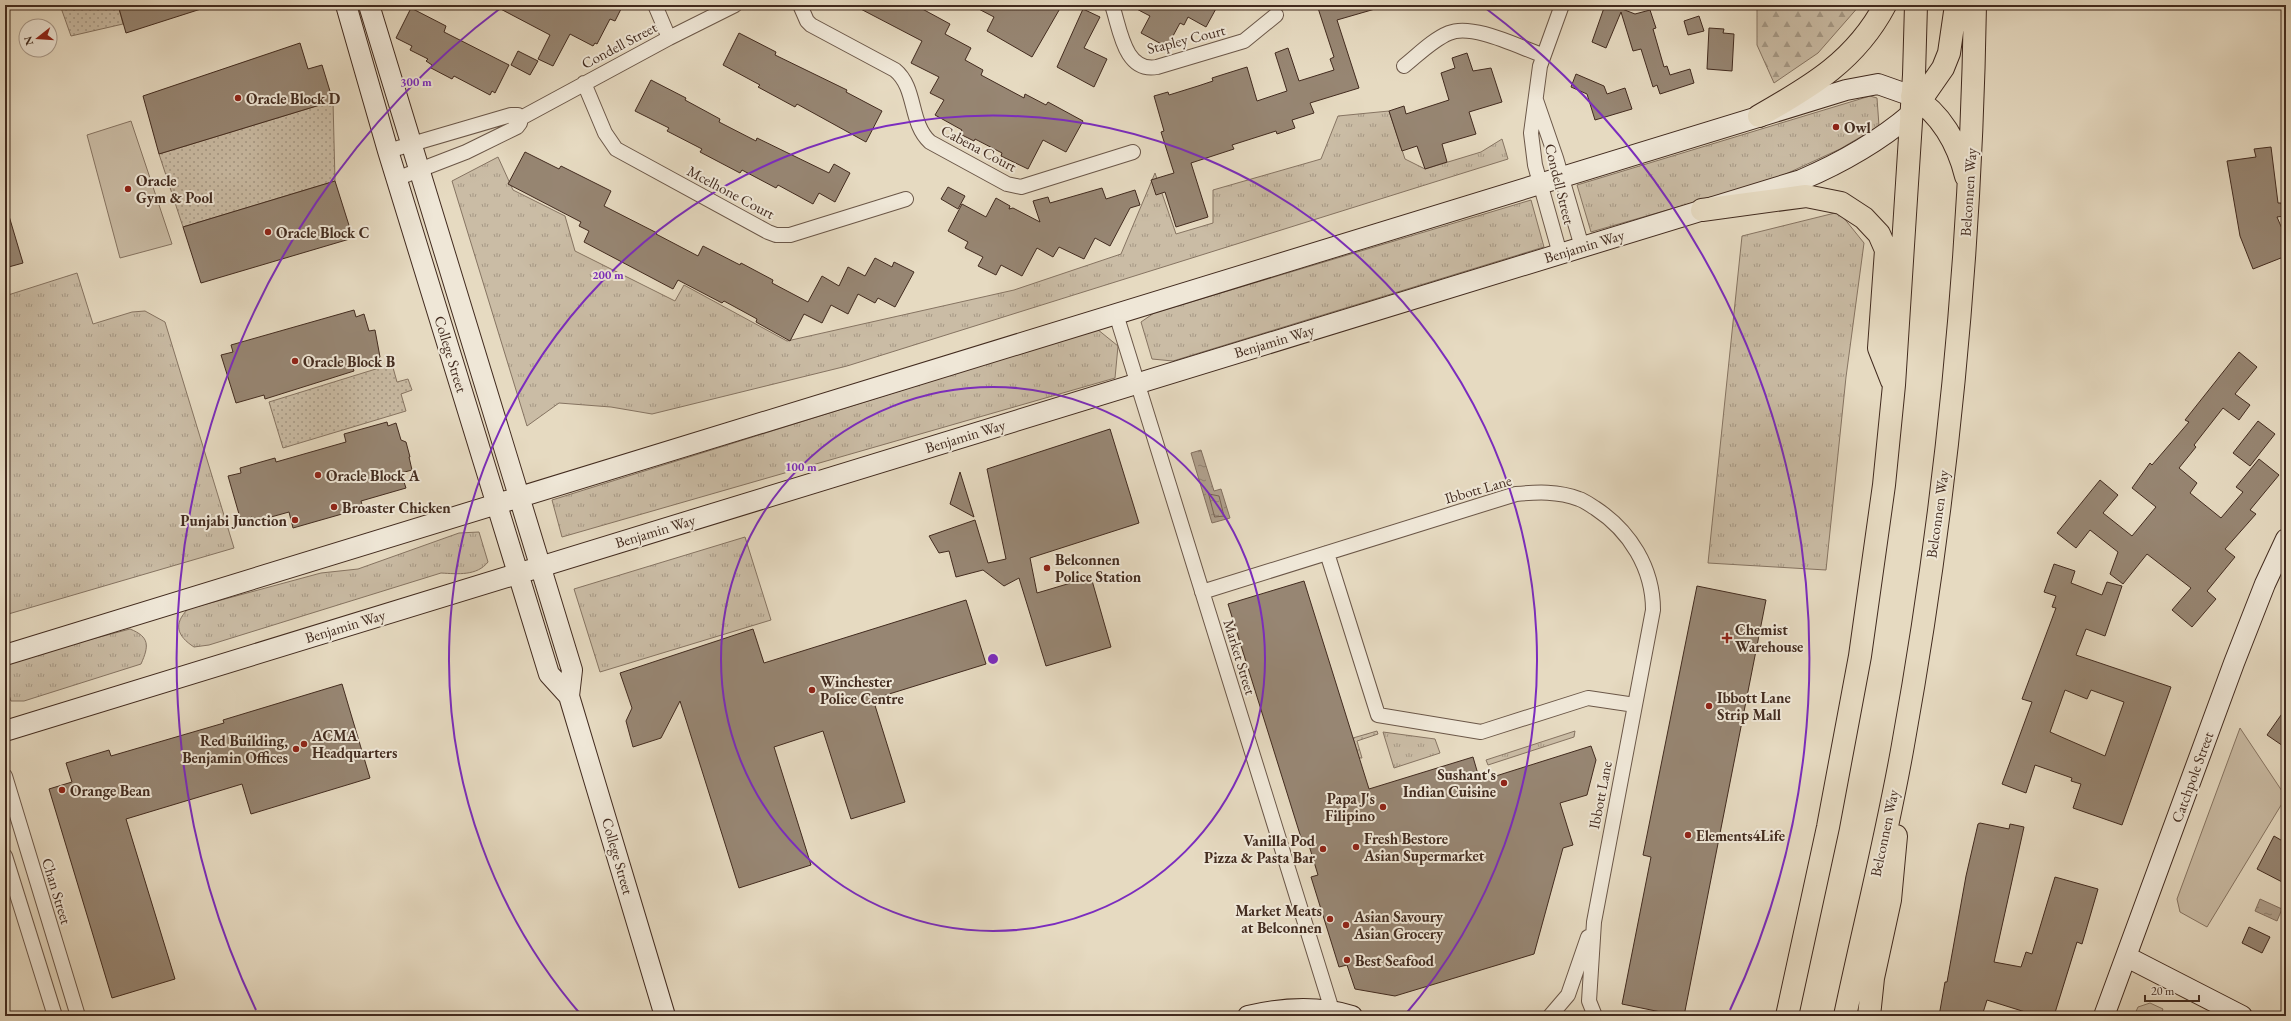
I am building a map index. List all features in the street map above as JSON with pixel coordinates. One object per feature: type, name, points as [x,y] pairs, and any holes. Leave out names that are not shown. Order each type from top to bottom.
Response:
[{"type":"main road","name":"College Street","points":[[346,5],[396,179],[549,674],[569,696]]},
{"type":"main road","name":"College Street","points":[[369,5],[572,670],[569,696],[665,1016]]},
{"type":"main road","points":[[1759,116],[1806,90],[1830,73],[1851,53],[1879,17],[1885,5]]},
{"type":"main road","points":[[1784,1012],[1828,827],[1860,656],[1884,485],[1894,385],[1915,104],[1916,5]]},
{"type":"main road","points":[[1915,104],[1943,68],[1949,53],[1956,5]]},
{"type":"main road","name":"Belconnen Way","points":[[1845,1016],[1903,745],[1943,472],[1958,334],[1969,191],[1975,5]]},
{"type":"main road","points":[[5,655],[1759,116],[1872,84],[1884,85],[1938,118],[1948,131],[1962,159],[1969,191]]},
{"type":"main road","name":"Benjamin Way","points":[[5,731],[1801,180],[1826,169],[1882,137],[1915,104]]},
{"type":"main road","points":[[1702,210],[1806,196],[1841,203],[1864,218],[1878,234],[1886,250],[1879,348],[1894,385]]},
{"type":"main road","name":"Catchpole Street","points":[[2104,1016],[2234,663],[2265,584],[2286,539]]},
{"type":"main road","points":[[1869,1016],[1873,978],[1890,900],[1903,745]]},
{"type":"main road","points":[[2127,957],[2242,1016]]},
{"type":"main road","points":[[1248,1016],[1265,1012],[1298,1009],[1332,1010],[1352,1016]]},
{"type":"street","points":[[655,5],[669,38]]},
{"type":"street","name":"Condell Street","points":[[396,179],[466,152],[516,127],[520,123],[521,118],[669,38],[735,5]]},
{"type":"street","name":"Cabena Court","points":[[800,5],[807,21],[811,25],[894,70],[901,76],[907,86],[921,133],[930,142],[1010,186],[1029,186],[1133,152]]},
{"type":"street","name":"Stapley Court","points":[[1112,5],[1130,57],[1137,64],[1147,68],[1157,67],[1239,43],[1253,35],[1276,15]]},
{"type":"street","name":"Condell Street","points":[[1560,254],[1534,166],[1531,133],[1542,55],[1562,5]]},
{"type":"street","points":[[1404,66],[1440,38],[1458,30],[1473,31],[1542,55]]},
{"type":"street","name":"Mcelhone Court","points":[[584,83],[605,133],[616,149],[768,232],[790,235],[906,199]]},
{"type":"street","name":"Condell Street","points":[[1536,97],[1562,177],[1582,247]]},
{"type":"street","points":[[388,152],[511,114],[518,115],[521,118]]},
{"type":"street","name":"Market Street","points":[[1116,314],[1332,1010]]},
{"type":"street","name":"Ibbott Lane","points":[[1202,592],[1516,494],[1553,493],[1581,499],[1612,519],[1630,540],[1643,562],[1653,592],[1653,610],[1594,922]]},
{"type":"street","points":[[1327,553],[1378,715],[1481,732],[1588,698],[1635,706]]},
{"type":"street","name":"Chan Street","points":[[5,776],[78,1016]]},
{"type":"street","points":[[5,856],[55,1016]]},
{"type":"street","points":[[1550,1016],[1568,995],[1594,922]]},
{"type":"street","points":[[1594,922],[1589,1001],[1595,1016]]},
{"type":"green space","points":[[60,5],[118,5],[123,24],[71,36]]},
{"type":"green space","points":[[1757,5],[1860,5],[1818,53],[1774,83],[1757,45]]},
{"type":"green space","points":[[1870,96],[1877,98],[1879,126],[1840,149],[1775,179],[1591,232],[1577,185]]},
{"type":"green space","points":[[333,101],[335,181],[183,227],[159,154]]},
{"type":"green space","points":[[1389,111],[1405,159],[1425,169],[1481,152],[1502,139],[1508,159],[847,366],[652,414],[611,407],[559,403],[527,426],[452,181],[498,157],[513,190],[565,216],[575,251],[675,301],[684,285],[787,341],[1014,290],[1121,254],[1155,173],[1176,234],[1213,223],[1213,190],[1321,159],[1338,116]]},
{"type":"green space","name":"Oracle Gym & Pool","points":[[131,121],[172,244],[120,258],[87,135]]},
{"type":"green space","points":[[1531,200],[1544,247],[1173,361],[1152,359],[1141,322],[1154,313]]},
{"type":"green space","points":[[1839,212],[1864,243],[1846,377],[1826,570],[1708,563],[1742,236]]},
{"type":"green space","points":[[77,273],[93,324],[132,312],[145,311],[165,322],[234,548],[5,615],[5,296]]},
{"type":"green space","points":[[1097,329],[1118,346],[1115,378],[562,537],[552,500]]},
{"type":"green space","points":[[392,364],[397,382],[408,379],[412,390],[401,394],[406,411],[283,448],[269,402]]},
{"type":"green space","points":[[479,532],[488,562],[484,567],[473,572],[460,574],[441,573],[209,645],[194,647],[184,639],[179,630],[180,620],[188,609],[321,573],[358,569],[459,533]]},
{"type":"green space","points":[[745,537],[771,620],[600,672],[574,589]]},
{"type":"green space","points":[[130,629],[141,635],[146,643],[141,664],[24,701],[11,701],[5,683],[5,667],[20,658]]},
{"type":"green space","points":[[2240,728],[2286,797],[2207,927],[2180,912],[2177,899]]},
{"type":"green space","points":[[1377,731],[1378,734],[1357,741],[1362,758],[1359,758],[1353,738]]},
{"type":"green space","points":[[1575,731],[1574,737],[1488,765],[1486,760]]},
{"type":"green space","points":[[1383,732],[1435,739],[1440,753],[1394,768]]},
{"type":"green space","points":[[2150,1003],[2163,1009],[2160,1016],[2134,1016],[2138,1007]]},
{"type":"water","points":[[1201,450],[1214,491],[1221,489],[1230,518],[1212,523],[1191,453]]},
{"type":"water","points":[[2260,899],[2282,909],[2277,921],[2255,911]]},
{"type":"building","points":[[118,5],[204,5],[204,8],[126,33]]},
{"type":"building","points":[[493,5],[623,5],[615,21],[610,19],[597,44],[595,43],[593,46],[570,34],[553,66],[538,59],[550,35]]},
{"type":"building","points":[[853,5],[915,5],[950,24],[945,34],[971,48],[965,60],[983,70],[981,75],[1024,98],[1025,94],[1046,105],[1048,102],[1083,121],[1066,152],[1043,140],[1028,169],[1001,156],[1002,153],[975,139],[974,141],[960,134],[962,130],[935,115],[944,100],[930,93],[939,77],[911,63],[922,41]]},
{"type":"building","points":[[971,5],[1062,5],[1032,57],[987,31],[994,17]]},
{"type":"building","points":[[1129,5],[1218,5],[1206,27],[1188,17],[1184,25],[1180,23],[1167,47],[1141,33],[1150,16]]},
{"type":"building","points":[[1317,5],[1374,5],[1375,9],[1337,20],[1359,88],[1310,103],[1314,113],[1292,120],[1295,128],[1277,134],[1276,131],[1232,145],[1234,149],[1191,163],[1208,217],[1176,227],[1165,192],[1156,195],[1151,180],[1174,173],[1161,132],[1164,131],[1154,96],[1168,92],[1169,95],[1198,86],[1213,81],[1212,78],[1247,67],[1257,101],[1287,91],[1275,53],[1288,48],[1299,81],[1334,70],[1330,59],[1334,57]]},
{"type":"building","points":[[1605,5],[1612,5],[1635,14],[1650,10],[1656,28],[1653,29],[1664,67],[1667,66],[1670,75],[1690,69],[1694,83],[1660,94],[1657,85],[1653,87],[1641,49],[1633,51],[1621,12],[1606,48],[1592,42]]},
{"type":"building","points":[[411,8],[446,26],[444,32],[509,65],[495,93],[492,91],[490,95],[454,76],[452,79],[431,68],[432,65],[426,61],[428,59],[410,50],[412,46],[396,38]]},
{"type":"building","points":[[1083,9],[1100,17],[1084,48],[1107,59],[1094,87],[1057,67]]},
{"type":"building","points":[[1699,16],[1704,31],[1688,35],[1684,21]]},
{"type":"building","points":[[1709,28],[1724,29],[1723,33],[1734,34],[1732,71],[1707,69]]},
{"type":"building","points":[[739,33],[776,52],[775,55],[847,90],[846,92],[882,111],[866,142],[797,104],[795,107],[758,87],[760,85],[723,65]]},
{"type":"building","name":"Oracle Block D","points":[[300,43],[308,69],[322,65],[333,101],[159,154],[143,96]]},
{"type":"building","points":[[518,51],[538,61],[530,75],[511,65]]},
{"type":"building","points":[[1467,53],[1473,71],[1491,68],[1502,102],[1469,112],[1476,134],[1442,144],[1447,162],[1425,169],[1417,146],[1402,151],[1389,111],[1404,106],[1406,114],[1449,100],[1441,73],[1455,68],[1452,58]]},
{"type":"building","points":[[1576,74],[1604,86],[1607,94],[1625,88],[1632,109],[1595,120],[1587,94],[1571,87]]},
{"type":"building","points":[[651,80],[686,98],[685,100],[720,119],[719,122],[756,141],[757,138],[829,173],[834,164],[850,173],[835,202],[819,193],[813,204],[778,185],[776,188],[742,170],[740,173],[700,152],[702,149],[667,131],[669,128],[635,111]]},
{"type":"building","points":[[2271,147],[2278,203],[2281,203],[2284,216],[2277,217],[2286,238],[2286,256],[2253,269],[2240,236],[2227,161],[2256,157],[2254,149]]},
{"type":"building","points":[[525,152],[559,169],[561,166],[611,191],[604,206],[657,233],[656,234],[698,256],[703,246],[740,265],[741,263],[773,280],[772,283],[808,302],[822,276],[839,286],[848,267],[865,276],[875,258],[892,267],[894,262],[914,272],[895,307],[878,298],[875,303],[858,294],[848,314],[831,305],[822,323],[804,314],[790,341],[756,322],[757,319],[724,301],[722,303],[678,280],[673,289],[584,242],[589,231],[579,226],[581,222],[508,184]]},
{"type":"building","name":"Oracle Block C","points":[[335,181],[353,238],[201,283],[183,227]]},
{"type":"building","points":[[948,187],[965,196],[958,209],[941,199]]},
{"type":"building","points":[[1102,188],[1106,199],[1135,190],[1140,205],[1130,208],[1110,246],[1095,238],[1084,259],[1059,247],[1053,257],[1037,248],[1022,276],[1001,265],[996,275],[978,266],[983,257],[965,248],[968,242],[948,231],[962,204],[986,217],[996,198],[1010,206],[1009,209],[1013,208],[1040,222],[1033,201],[1048,197],[1050,203]]},
{"type":"building","points":[[9,216],[23,263],[5,268],[5,217]]},
{"type":"building","name":"Oracle Block B","points":[[354,310],[356,317],[364,314],[369,331],[375,330],[380,357],[352,365],[354,371],[265,399],[264,395],[236,403],[221,355],[233,352],[231,345]]},
{"type":"building","points":[[2239,352],[2257,367],[2235,394],[2250,405],[2239,420],[2223,408],[2194,445],[2196,447],[2179,468],[2197,483],[2190,493],[2221,518],[2243,492],[2236,487],[2259,459],[2279,475],[2250,510],[2256,514],[2225,549],[2235,557],[2207,591],[2216,599],[2192,627],[2172,610],[2191,588],[2147,554],[2123,584],[2110,574],[2118,552],[2090,530],[2076,548],[2057,533],[2100,480],[2118,495],[2103,513],[2132,536],[2156,507],[2132,488],[2150,463],[2152,465],[2189,422],[2185,420]]},
{"type":"building","points":[[2258,421],[2275,434],[2250,466],[2233,453]]},
{"type":"building","name":"Oracle Block A","points":[[387,422],[388,426],[396,423],[401,440],[406,442],[412,470],[401,473],[406,488],[361,501],[363,508],[293,528],[289,512],[253,522],[252,517],[241,521],[228,476],[241,473],[240,468],[275,458],[276,462],[346,442],[344,434]]},
{"type":"building","points":[[1110,429],[1139,523],[1030,558],[1037,593],[1091,577],[1111,647],[1046,666],[1019,578],[1004,586],[983,570],[956,577],[949,551],[939,553],[929,536],[975,520],[988,563],[1006,559],[987,469]]},
{"type":"building","points":[[960,472],[974,517],[950,504]]},
{"type":"building","points":[[2054,564],[2075,571],[2071,583],[2102,595],[2107,582],[2122,586],[2105,636],[2086,629],[2076,655],[2171,687],[2122,825],[2073,808],[2081,784],[2071,781],[2072,778],[2035,765],[2026,793],[2002,784],[2032,702],[2022,699],[2056,608],[2052,607],[2056,596],[2044,592]],"holes":[[[2065,690],[2087,699],[2091,690],[2124,702],[2105,756],[2050,732]]]},
{"type":"building","points":[[1304,581],[1369,789],[1473,757],[1480,781],[1591,746],[1596,760],[1587,795],[1560,803],[1573,845],[1563,848],[1534,954],[1395,996],[1355,989],[1347,965],[1339,967],[1311,877],[1318,875],[1308,842],[1303,844],[1228,604]]},
{"type":"building","name":"Ibbott Lane Strip Mall","points":[[1697,586],[1766,600],[1684,1016],[1680,1016],[1622,1004],[1651,857],[1643,855]]},
{"type":"building","points":[[966,600],[986,664],[873,699],[905,802],[851,819],[823,731],[774,747],[811,865],[739,888],[680,701],[661,738],[633,747],[626,721],[632,708],[620,673],[753,629],[764,663]]},
{"type":"building","points":[[342,684],[370,778],[251,814],[242,784],[126,819],[175,979],[112,998],[49,789],[72,782],[66,763],[109,750],[111,756],[224,723],[223,720]]},
{"type":"building","points":[[2286,708],[2286,748],[2267,735]]},
{"type":"building","points":[[1980,823],[2009,829],[2010,824],[2024,827],[1994,962],[2021,967],[2026,952],[2032,954],[2055,877],[2098,889],[2082,944],[2077,942],[2054,1016],[2038,1016],[1987,1000],[1982,1016],[1939,1016],[1945,982],[1947,982],[1966,876],[1978,824]]},
{"type":"building","points":[[2274,836],[2286,843],[2286,884],[2257,869]]},
{"type":"building","points":[[2249,927],[2270,937],[2262,953],[2242,943]]},
{"type":"place","name":"Oracle Block D","points":[[238,98]]},
{"type":"place","name":"Owl","points":[[1836,127]]},
{"type":"place","name":"Oracle Gym & Pool","points":[[128,189]]},
{"type":"place","name":"Oracle Block C","points":[[268,232]]},
{"type":"place","name":"Oracle Block B","points":[[295,361]]},
{"type":"place","name":"Oracle Block A","points":[[318,475]]},
{"type":"place","name":"Broaster Chicken","points":[[334,507]]},
{"type":"place","name":"Punjabi Junction","points":[[295,520]]},
{"type":"place","name":"Belconnen Police Station","points":[[1047,568]]},
{"type":"place","name":"Chemist Warehouse","points":[[1727,638]]},
{"type":"place","name":"Winchester Police Centre","points":[[812,690]]},
{"type":"place","name":"Ibbott Lane Strip Mall","points":[[1709,706]]},
{"type":"place","name":"ACMA Headquarters","points":[[304,744]]},
{"type":"place","name":"Red Building, Benjamin Offices","points":[[296,749]]},
{"type":"place","name":"Sushant's Indian Cuisine","points":[[1504,783]]},
{"type":"place","name":"Orange Bean","points":[[62,790]]},
{"type":"place","name":"Papa J's Filipino","points":[[1383,807]]},
{"type":"place","name":"Elements4Life","points":[[1688,835]]},
{"type":"place","name":"Fresh Bestore Asian Supermarket","points":[[1356,847]]},
{"type":"place","name":"Vanilla Pod Pizza & Pasta Bar","points":[[1323,849]]},
{"type":"place","name":"Market Meats at Belconnen","points":[[1330,919]]},
{"type":"place","name":"Asian Savoury Asian Grocery","points":[[1346,925]]},
{"type":"place","name":"Best Seafood","points":[[1347,960]]}]
